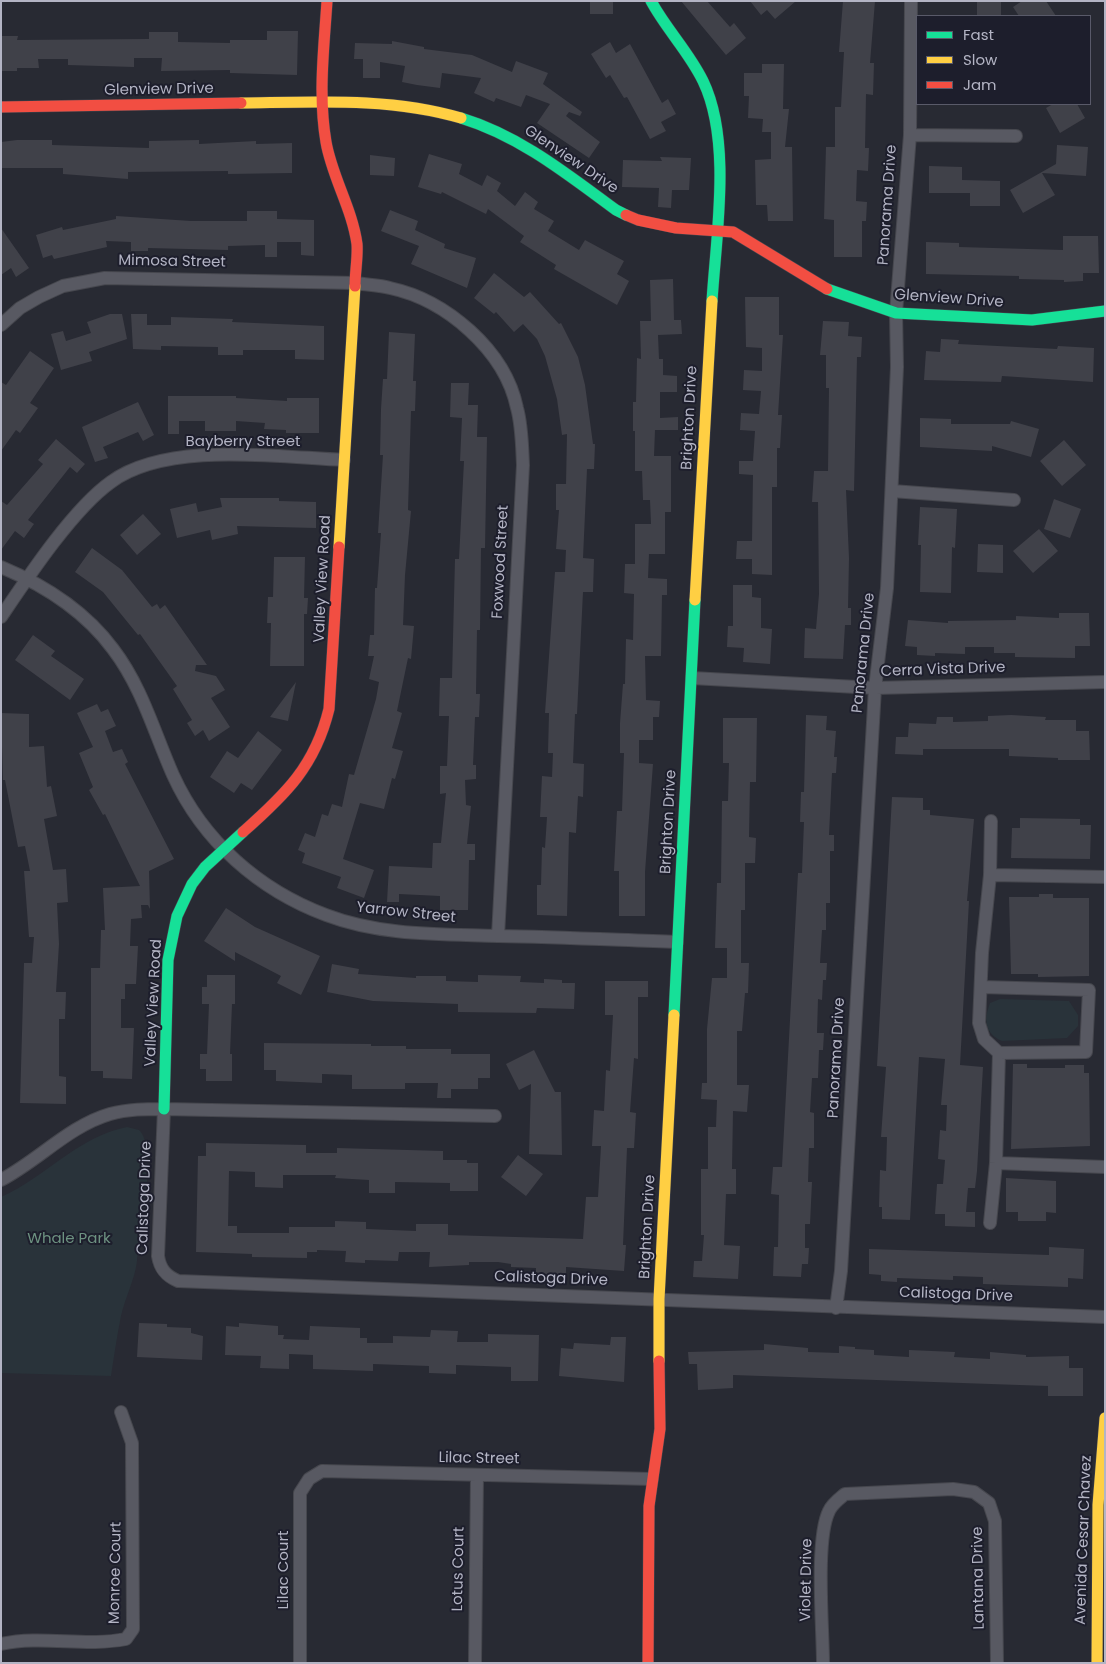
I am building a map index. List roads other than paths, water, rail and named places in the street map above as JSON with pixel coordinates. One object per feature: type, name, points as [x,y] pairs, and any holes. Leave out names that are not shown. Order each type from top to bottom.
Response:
[{"type":"street","name":"Valley View Road","points":[[164,1108],[168,957],[174,923],[182,901],[191,887],[223,850],[297,780],[315,751],[324,730],[333,674],[357,246],[354,228],[327,146],[322,102],[327,1]]},
{"type":"street","name":"Brighton Drive","points":[[648,1663],[649,1506],[660,1428],[659,1300],[720,160],[718,126],[713,105],[697,69],[651,1]]},
{"type":"street","name":"Panorama Drive","points":[[836,1308],[841,1271],[875,688],[887,588],[897,367],[896,313],[910,135],[911,1]]},
{"type":"street","name":"Glenview Drive","points":[[1,107],[322,102],[407,106],[436,111],[470,121],[520,142],[556,165],[616,210],[638,220],[676,228],[733,232],[831,291],[896,313],[1032,320],[1105,311]]},
{"type":"street","points":[[910,135],[1016,136]]},
{"type":"street","name":"Mimosa Street","points":[[1,325],[20,308],[39,296],[63,286],[105,278],[356,283]]},
{"type":"street","name":"Foxwood Street","points":[[356,283],[390,288],[407,293],[451,315],[481,343],[498,364],[511,389],[517,407],[523,465],[498,936]]},
{"type":"street","name":"Bayberry Street","points":[[1,617],[28,578],[87,503],[111,482],[139,467],[162,460],[193,456],[344,460]]},
{"type":"street","points":[[892,490],[1014,500]]},
{"type":"street","name":"Yarrow Street","points":[[1,567],[28,578],[62,600],[84,617],[113,648],[137,688],[183,794],[198,819],[223,850],[252,875],[292,901],[352,924],[387,930],[439,935],[677,942]]},
{"type":"street","name":"Cerra Vista Drive","points":[[692,678],[875,688],[1105,682]]},
{"type":"street","points":[[981,987],[1089,990],[1086,1052],[999,1053],[984,1039],[979,1023],[981,987],[990,875],[991,821]]},
{"type":"street","points":[[990,875],[1105,877]]},
{"type":"street","points":[[990,1223],[996,1163],[999,1053]]},
{"type":"street","points":[[1,1180],[28,1164],[72,1132],[97,1119],[124,1111],[164,1108],[495,1116]]},
{"type":"street","name":"Calistoga Drive","points":[[164,1108],[158,1256],[161,1268],[171,1278],[178,1281],[1105,1318]]},
{"type":"street","points":[[996,1163],[1105,1168]]},
{"type":"street","name":"Monroe Court","points":[[1,1644],[38,1641],[112,1642],[126,1639],[133,1629],[132,1443],[121,1412]]},
{"type":"street","name":"Avenida Cesar Chavez","points":[[1097,1663],[1098,1505],[1105,1418]]},
{"type":"street","name":"Lilac Street","points":[[309,1479],[322,1471],[652,1479]]},
{"type":"street","name":"Lotus Court","points":[[475,1663],[477,1475]]},
{"type":"street","name":"Lilac Court","points":[[300,1663],[300,1493],[309,1479]]},
{"type":"street","name":"Lantana Drive","points":[[836,1502],[845,1494],[953,1489],[974,1492],[989,1503],[995,1521],[997,1663]]},
{"type":"street","name":"Violet Drive","points":[[823,1663],[822,1540],[828,1512],[836,1502]]},
{"type":"park label","name":"Whale Park","points":[[69,1239]]}]
